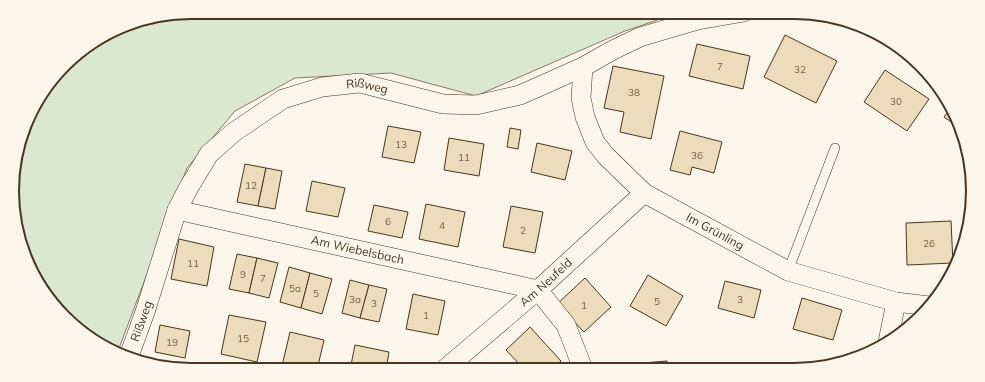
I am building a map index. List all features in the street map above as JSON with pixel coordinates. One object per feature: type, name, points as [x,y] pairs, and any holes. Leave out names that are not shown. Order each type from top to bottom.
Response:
[{"type":"street","name":"Rißweg","points":[[130,352],[178,210],[188,187],[209,154],[234,132],[283,99],[322,87],[360,83],[443,104],[476,104],[520,95],[583,67],[613,50],[640,38],[704,19]]},
{"type":"street","name":"Im Grünling","points":[[583,67],[581,98],[585,117],[594,142],[605,155],[644,193],[788,271],[896,302],[922,305]]},
{"type":"street","name":"Am Neufeld","points":[[452,363],[538,290],[644,193]]},
{"type":"street","name":"Am Wiebelsbach","points":[[178,210],[538,290]]},
{"type":"street","points":[[538,290],[566,325],[581,363]]},
{"type":"street","points":[[890,334],[896,302]]},
{"type":"lane","points":[[788,271],[835,148]]},
{"type":"green space","points":[[180,19],[660,19],[625,31],[476,96],[391,73],[295,78],[235,111],[187,168],[119,347],[95,334],[69,313],[48,287],[32,257],[28,246],[22,225],[19,202],[19,180],[22,157],[32,125],[42,105],[55,86],[69,69],[95,48],[125,32],[136,28],[157,22]]},
{"type":"building","points":[[785,35],[837,61],[816,103],[764,77]]},
{"type":"building","points":[[697,44],[750,56],[743,89],[689,76]]},
{"type":"building","points":[[613,66],[664,76],[651,139],[620,132],[624,112],[604,108]]},
{"type":"building","points":[[885,70],[929,99],[907,131],[864,102]]},
{"type":"building","points":[[947,113],[952,123],[944,117]]},
{"type":"building","points":[[388,126],[421,132],[414,163],[382,157]]},
{"type":"building","points":[[510,128],[521,130],[518,149],[507,147]]},
{"type":"building","points":[[680,131],[722,142],[714,173],[692,167],[690,175],[670,170]]},
{"type":"building","points":[[449,138],[484,144],[479,176],[444,170]]},
{"type":"building","points":[[537,143],[572,151],[565,180],[531,172]]},
{"type":"building","points":[[245,164],[266,168],[258,206],[237,202]]},
{"type":"building","points":[[266,168],[282,171],[275,209],[258,206]]},
{"type":"building","points":[[312,181],[345,188],[338,217],[306,211]]},
{"type":"building","points":[[426,204],[465,212],[458,247],[419,239]]},
{"type":"building","points":[[374,205],[408,212],[402,238],[368,231]]},
{"type":"building","points":[[511,206],[543,212],[535,253],[503,247]]},
{"type":"building","points":[[951,221],[953,258],[950,263],[907,265],[906,223]]},
{"type":"building","points":[[179,239],[214,247],[207,286],[171,279]]},
{"type":"building","points":[[237,254],[257,258],[249,293],[229,289]]},
{"type":"building","points":[[257,258],[278,263],[269,298],[249,293]]},
{"type":"building","points":[[289,267],[310,273],[301,308],[280,302]]},
{"type":"building","points":[[310,273],[332,279],[322,314],[301,308]]},
{"type":"building","points":[[648,275],[683,296],[666,326],[630,306]]},
{"type":"building","points":[[585,278],[611,307],[584,332],[557,304]]},
{"type":"building","points":[[350,280],[369,285],[360,318],[342,313]]},
{"type":"building","points":[[725,281],[761,290],[754,318],[718,308]]},
{"type":"building","points":[[369,285],[387,289],[379,322],[360,318]]},
{"type":"building","points":[[413,294],[445,301],[438,335],[406,329]]},
{"type":"building","points":[[802,298],[842,310],[833,340],[793,329]]},
{"type":"building","points":[[229,315],[266,322],[257,362],[221,354]]},
{"type":"building","points":[[160,325],[190,331],[185,358],[155,352]]},
{"type":"building","points":[[530,327],[561,361],[558,363],[518,363],[506,350]]},
{"type":"building","points":[[290,332],[324,340],[319,363],[283,363]]},
{"type":"building","points":[[355,345],[389,352],[387,363],[351,363]]},
{"type":"building","points":[[667,361],[667,363],[642,363]]}]
